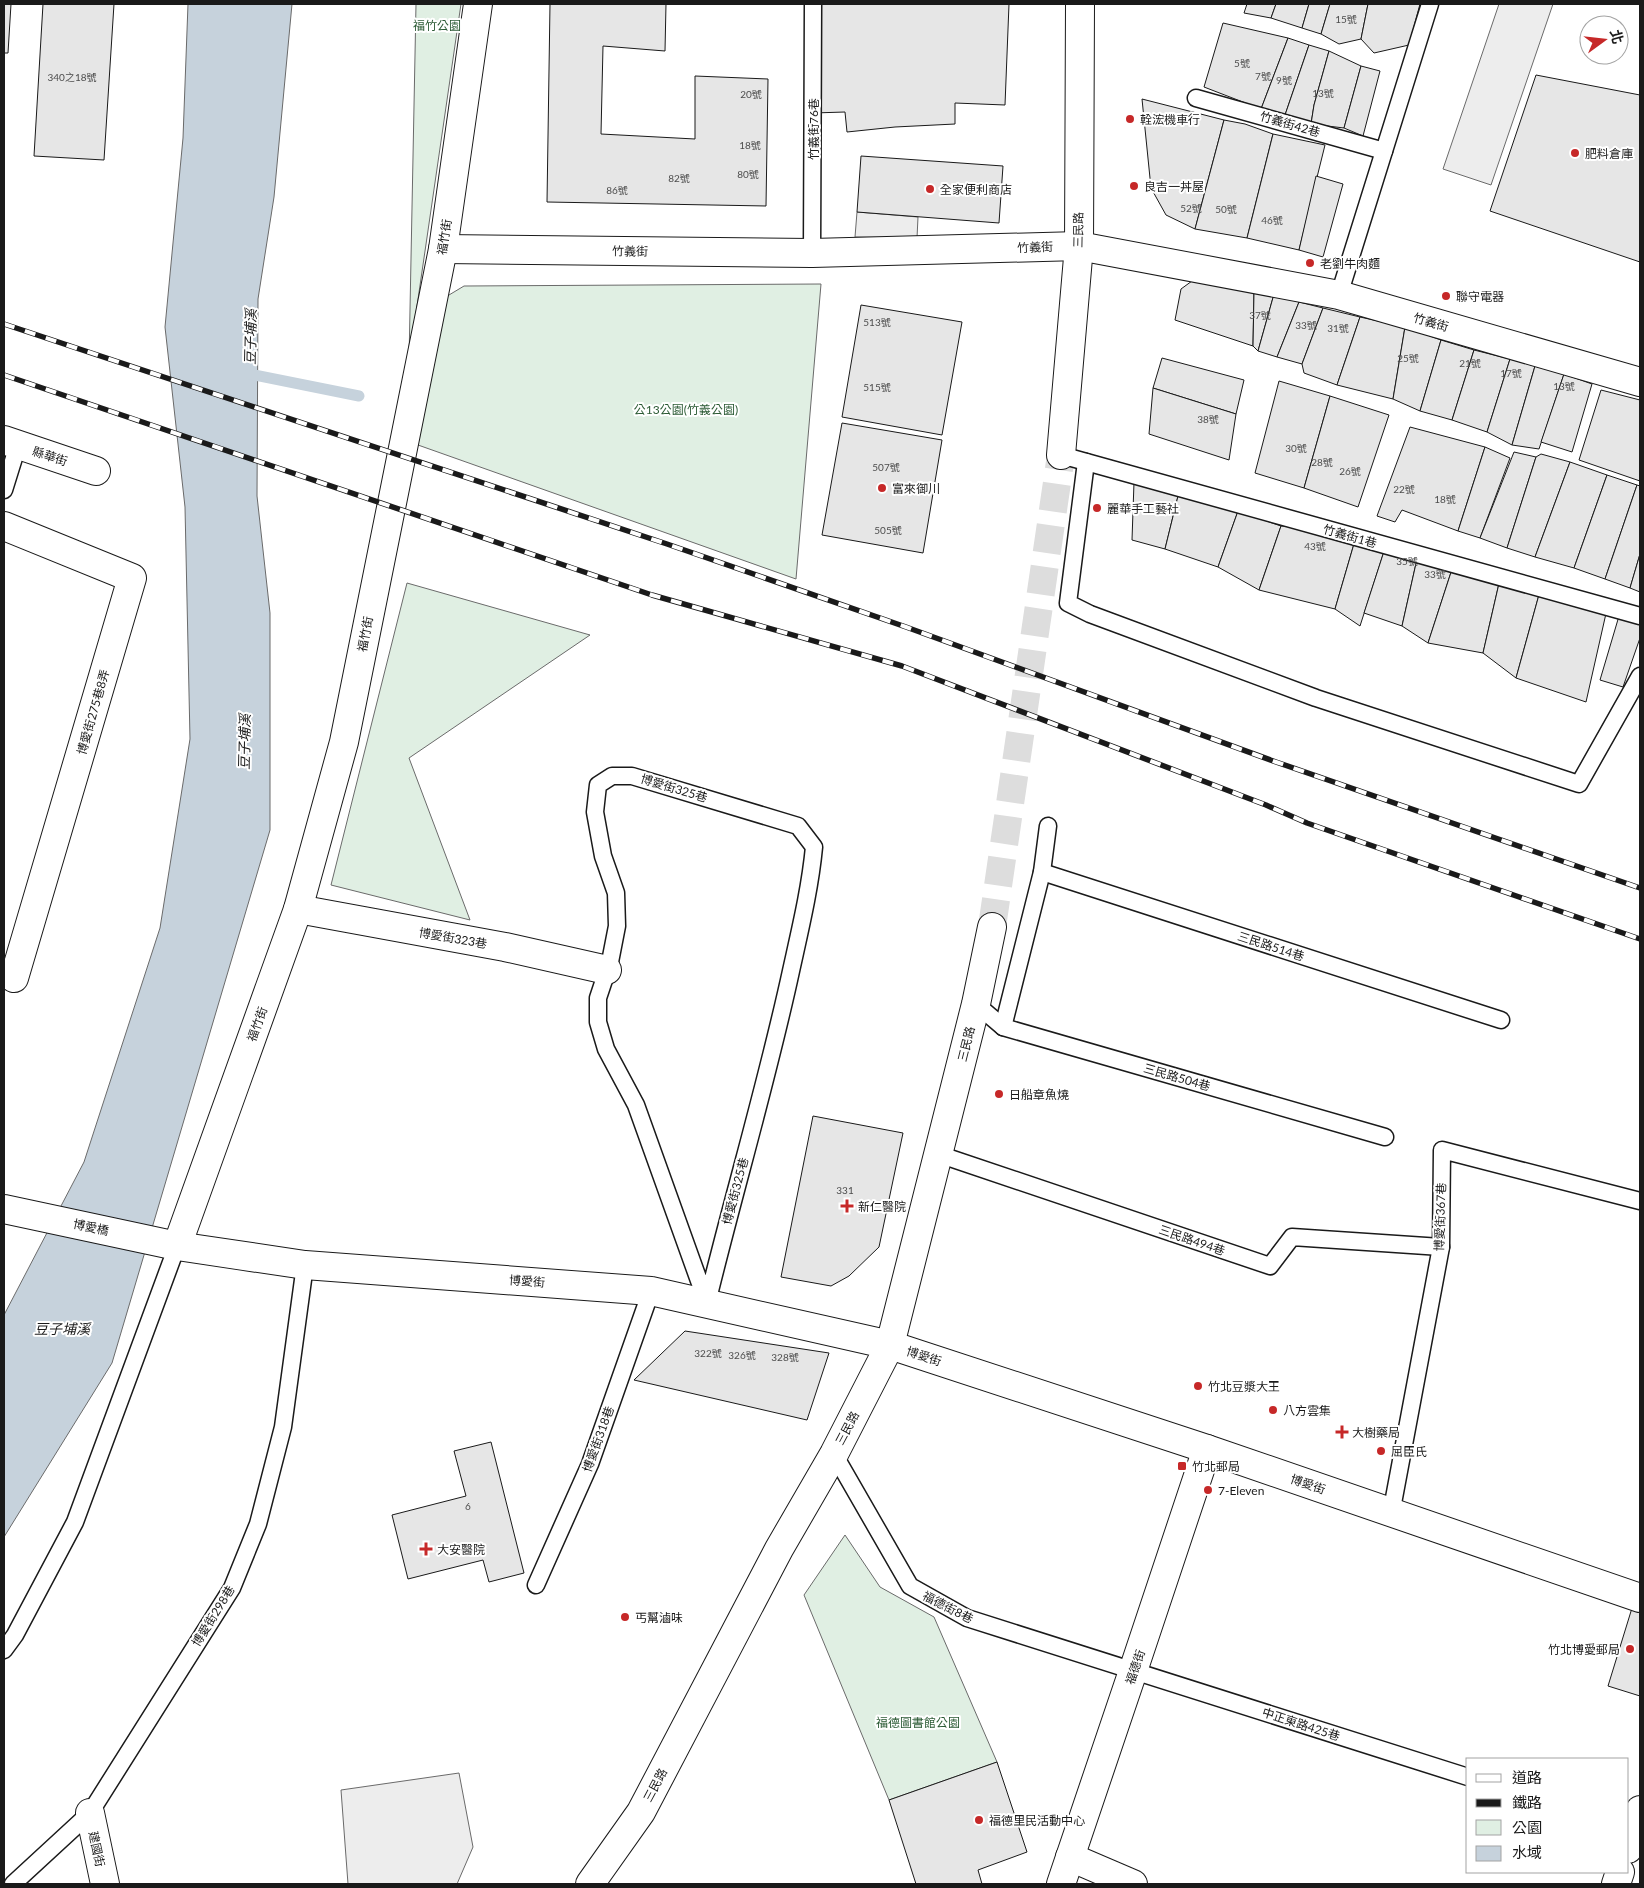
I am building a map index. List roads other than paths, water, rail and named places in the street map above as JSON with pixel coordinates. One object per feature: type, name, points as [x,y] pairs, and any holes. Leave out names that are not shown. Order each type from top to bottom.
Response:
[{"type":"street","name":"福竹街","points":[[177,1246],[298,909],[344,742],[443,249],[478,4]]},
{"type":"street","name":"三民路","points":[[1073,458],[1079,246],[1080,4]]},
{"type":"street","name":"竹義街","points":[[443,249],[812,253],[1079,246],[1339,296],[1640,382]]},
{"type":"street","name":"縣華街","points":[[11,443],[96,471]]},
{"type":"street","name":"博愛街275巷8弄","points":[[4,526],[132,578],[14,978]]},
{"type":"street","name":"博愛街323巷","points":[[298,909],[504,948],[607,970]]},
{"type":"street","name":"三民路","points":[[590,1884],[641,1812],[779,1549],[834,1454],[890,1345],[976,1004],[992,928]]},
{"type":"street","name":"博愛橋","points":[[4,1209],[177,1246]]},
{"type":"street","name":"博愛街","points":[[177,1246],[305,1265],[651,1290],[890,1345],[1207,1449],[1640,1598]]},
{"type":"street","name":"福德街","points":[[1061,1884],[1207,1449]]},
{"type":"street","name":"建國街","points":[[90,1813],[105,1884]]},
{"type":"street","points":[[1070,1857],[1133,1884]]},
{"type":"lane","name":"竹義街76巷","points":[[812,253],[813,4]]},
{"type":"lane","points":[[1339,296],[1430,4]]},
{"type":"lane","name":"竹義街42巷","points":[[1196,98],[1384,151]]},
{"type":"lane","points":[[4,490],[11,443]]},
{"type":"lane","points":[[1073,458],[1068,603],[1090,614],[1316,698],[1579,784],[1640,676]]},
{"type":"lane","name":"竹義街1巷","points":[[1073,458],[1640,616]]},
{"type":"lane","name":"博愛街325巷","points":[[612,776],[632,776],[798,826],[814,847],[812,871],[780,1026],[707,1303],[636,1105],[606,1049],[598,1022],[598,998],[618,926],[616,893],[604,856],[595,812],[598,785],[612,776]]},
{"type":"lane","points":[[1003,1027],[1042,872],[1048,826]]},
{"type":"lane","name":"三民路514巷","points":[[1042,872],[1501,1020]]},
{"type":"lane","name":"三民路504巷","points":[[976,1004],[1003,1027],[1384,1137]]},
{"type":"lane","name":"博愛街367巷","points":[[1392,1514],[1441,1248],[1442,1150],[1640,1200]]},
{"type":"lane","name":"三民路494巷","points":[[938,1154],[1270,1266],[1292,1237],[1441,1248]]},
{"type":"lane","points":[[4,1650],[15,1635],[75,1522],[177,1246]]},
{"type":"lane","name":"博愛街298巷","points":[[13,1884],[90,1813],[232,1588],[258,1524],[283,1428],[305,1265]]},
{"type":"lane","name":"博愛街318巷","points":[[536,1584],[590,1464],[651,1290]]},
{"type":"lane","name":"福德街8巷","points":[[834,1454],[910,1586],[967,1618],[1134,1671]]},
{"type":"lane","name":"中正東路425巷","points":[[1134,1671],[1466,1776]]},
{"type":"water","name":"豆子埔溪","points":[[188,4],[292,4],[274,197],[258,299],[257,496],[270,613],[270,830],[112,1363],[4,1537],[4,1315],[84,1162],[160,928],[190,739],[185,507],[165,327],[183,138]]},
{"type":"waterway","points":[[250,374],[359,396]]},
{"type":"tunnel","points":[[992,927],[1061,455]]},
{"type":"railway","points":[[4,324],[667,544],[906,627],[1276,762],[1640,888]]},
{"type":"railway","points":[[4,375],[652,595],[902,666],[1266,805],[1307,823],[1640,939]]},
{"type":"place","name":"輇浤機車行","points":[[1130,119]]},
{"type":"place","name":"肥料倉庫","points":[[1575,153]]},
{"type":"place","name":"良吉一丼屋","points":[[1134,186]]},
{"type":"place","name":"全家便利商店","points":[[930,189]]},
{"type":"place","name":"老劉牛肉麵","points":[[1310,263]]},
{"type":"place","name":"聯守電器","points":[[1446,296]]},
{"type":"place","name":"富來御川","points":[[882,488]]},
{"type":"place","name":"麗華手工藝社","points":[[1097,508]]},
{"type":"place","name":"日船章魚燒","points":[[999,1094]]},
{"type":"place","name":"新仁醫院","points":[[847,1206]]},
{"type":"place","name":"竹北豆漿大王","points":[[1198,1386]]},
{"type":"place","name":"八方雲集","points":[[1273,1410]]},
{"type":"place","name":"大樹藥局","points":[[1342,1432]]},
{"type":"place","name":"屈臣氏","points":[[1381,1451]]},
{"type":"place","name":"竹北郵局","points":[[1182,1466]]},
{"type":"place","name":"7-Eleven","points":[[1208,1490]]},
{"type":"place","name":"大安醫院","points":[[426,1549]]},
{"type":"place","name":"丐幫滷味","points":[[625,1617]]},
{"type":"place","name":"竹北博愛郵局","points":[[1630,1649]]},
{"type":"place","name":"福德里民活動中心","points":[[979,1820]]},
{"type":"park label","name":"福竹公園","points":[[437,25]]},
{"type":"park label","name":"公13公園(竹義公園)","points":[[686,409]]},
{"type":"park label","name":"福德圖書館公園","points":[[918,1722]]}]
